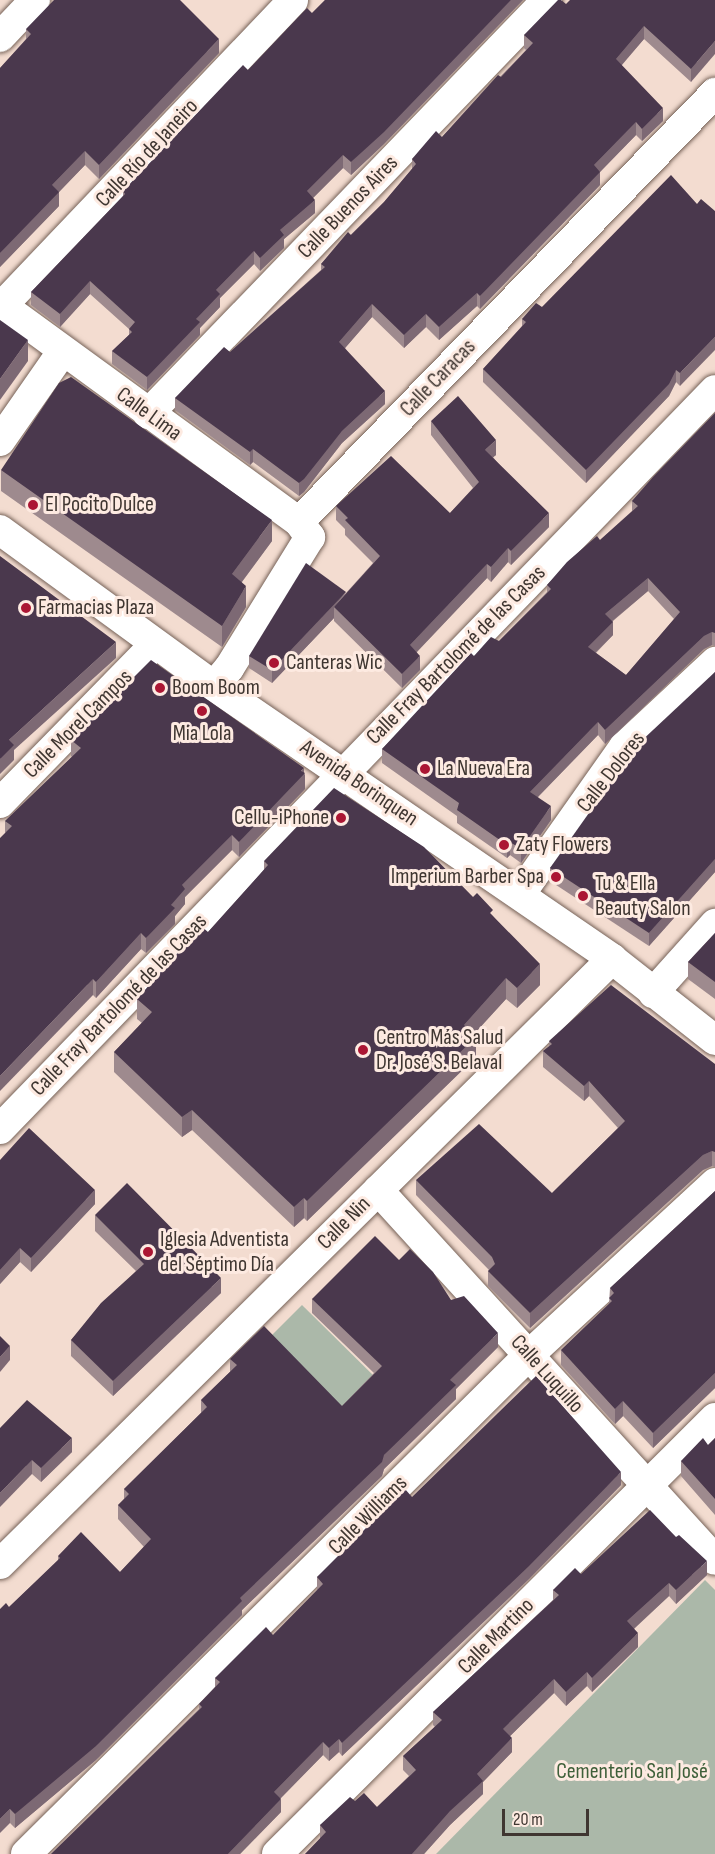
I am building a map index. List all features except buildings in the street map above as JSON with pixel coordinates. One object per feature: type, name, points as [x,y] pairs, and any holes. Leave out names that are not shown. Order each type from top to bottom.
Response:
[{"type":"street","points":[[0,37],[35,0]]},
{"type":"street","name":"Calle Río de Janeiro","points":[[1,305],[293,0]]},
{"type":"street","name":"Calle Buenos Aires","points":[[148,414],[547,0]]},
{"type":"street","name":"Calle Caracas","points":[[299,522],[715,93]]},
{"type":"street","name":"Calle Lima","points":[[1,305],[62,352],[299,522]]},
{"type":"street","points":[[0,441],[62,352]]},
{"type":"street","name":"Calle Fray Bartolomé de las Casas","points":[[0,1129],[715,390]]},
{"type":"street","points":[[214,686],[230,668],[310,537],[299,522]]},
{"type":"street","name":"Avenida Borinquen","points":[[0,530],[214,686],[344,772],[612,958],[653,993],[715,1040]]},
{"type":"street","name":"Calle Morel Campos","points":[[0,804],[155,644]]},
{"type":"street","name":"Calle Dolores","points":[[520,894],[624,747],[715,662]]},
{"type":"street","points":[[653,993],[715,924]]},
{"type":"street","name":"Calle Nin","points":[[0,1564],[612,958]]},
{"type":"street","name":"Calle Williams","points":[[26,1854],[530,1354],[715,1183]]},
{"type":"street","name":"Calle Luquillo","points":[[378,1190],[530,1354],[715,1560]]},
{"type":"street","name":"Calle Martino","points":[[277,1854],[715,1418]]},
{"type":"green space","points":[[302,1305],[379,1381],[342,1418],[266,1341]]},
{"type":"green space","name":"Cementerio San José","points":[[705,1580],[715,1590],[715,1854],[436,1854]]},
{"type":"place","name":"El Pocito Dulce","points":[[33,505]]},
{"type":"place","name":"Farmacias Plaza","points":[[26,608]]},
{"type":"place","name":"Canteras Wic","points":[[274,663]]},
{"type":"place","name":"Boom Boom","points":[[160,688]]},
{"type":"place","name":"Mia Lola","points":[[202,711]]},
{"type":"place","name":"La Nueva Era","points":[[425,769]]},
{"type":"place","name":"Cellu-iPhone","points":[[341,818]]},
{"type":"place","name":"Zaty Flowers","points":[[504,845]]},
{"type":"place","name":"Imperium Barber Spa","points":[[556,877]]},
{"type":"place","name":"Tu & Ella Beauty Salon","points":[[583,896]]},
{"type":"place","name":"Centro Más Salud Dr. José S. Belaval","points":[[363,1050]]},
{"type":"place","name":"Iglesia Adventista del Séptimo Día","points":[[148,1252]]}]
